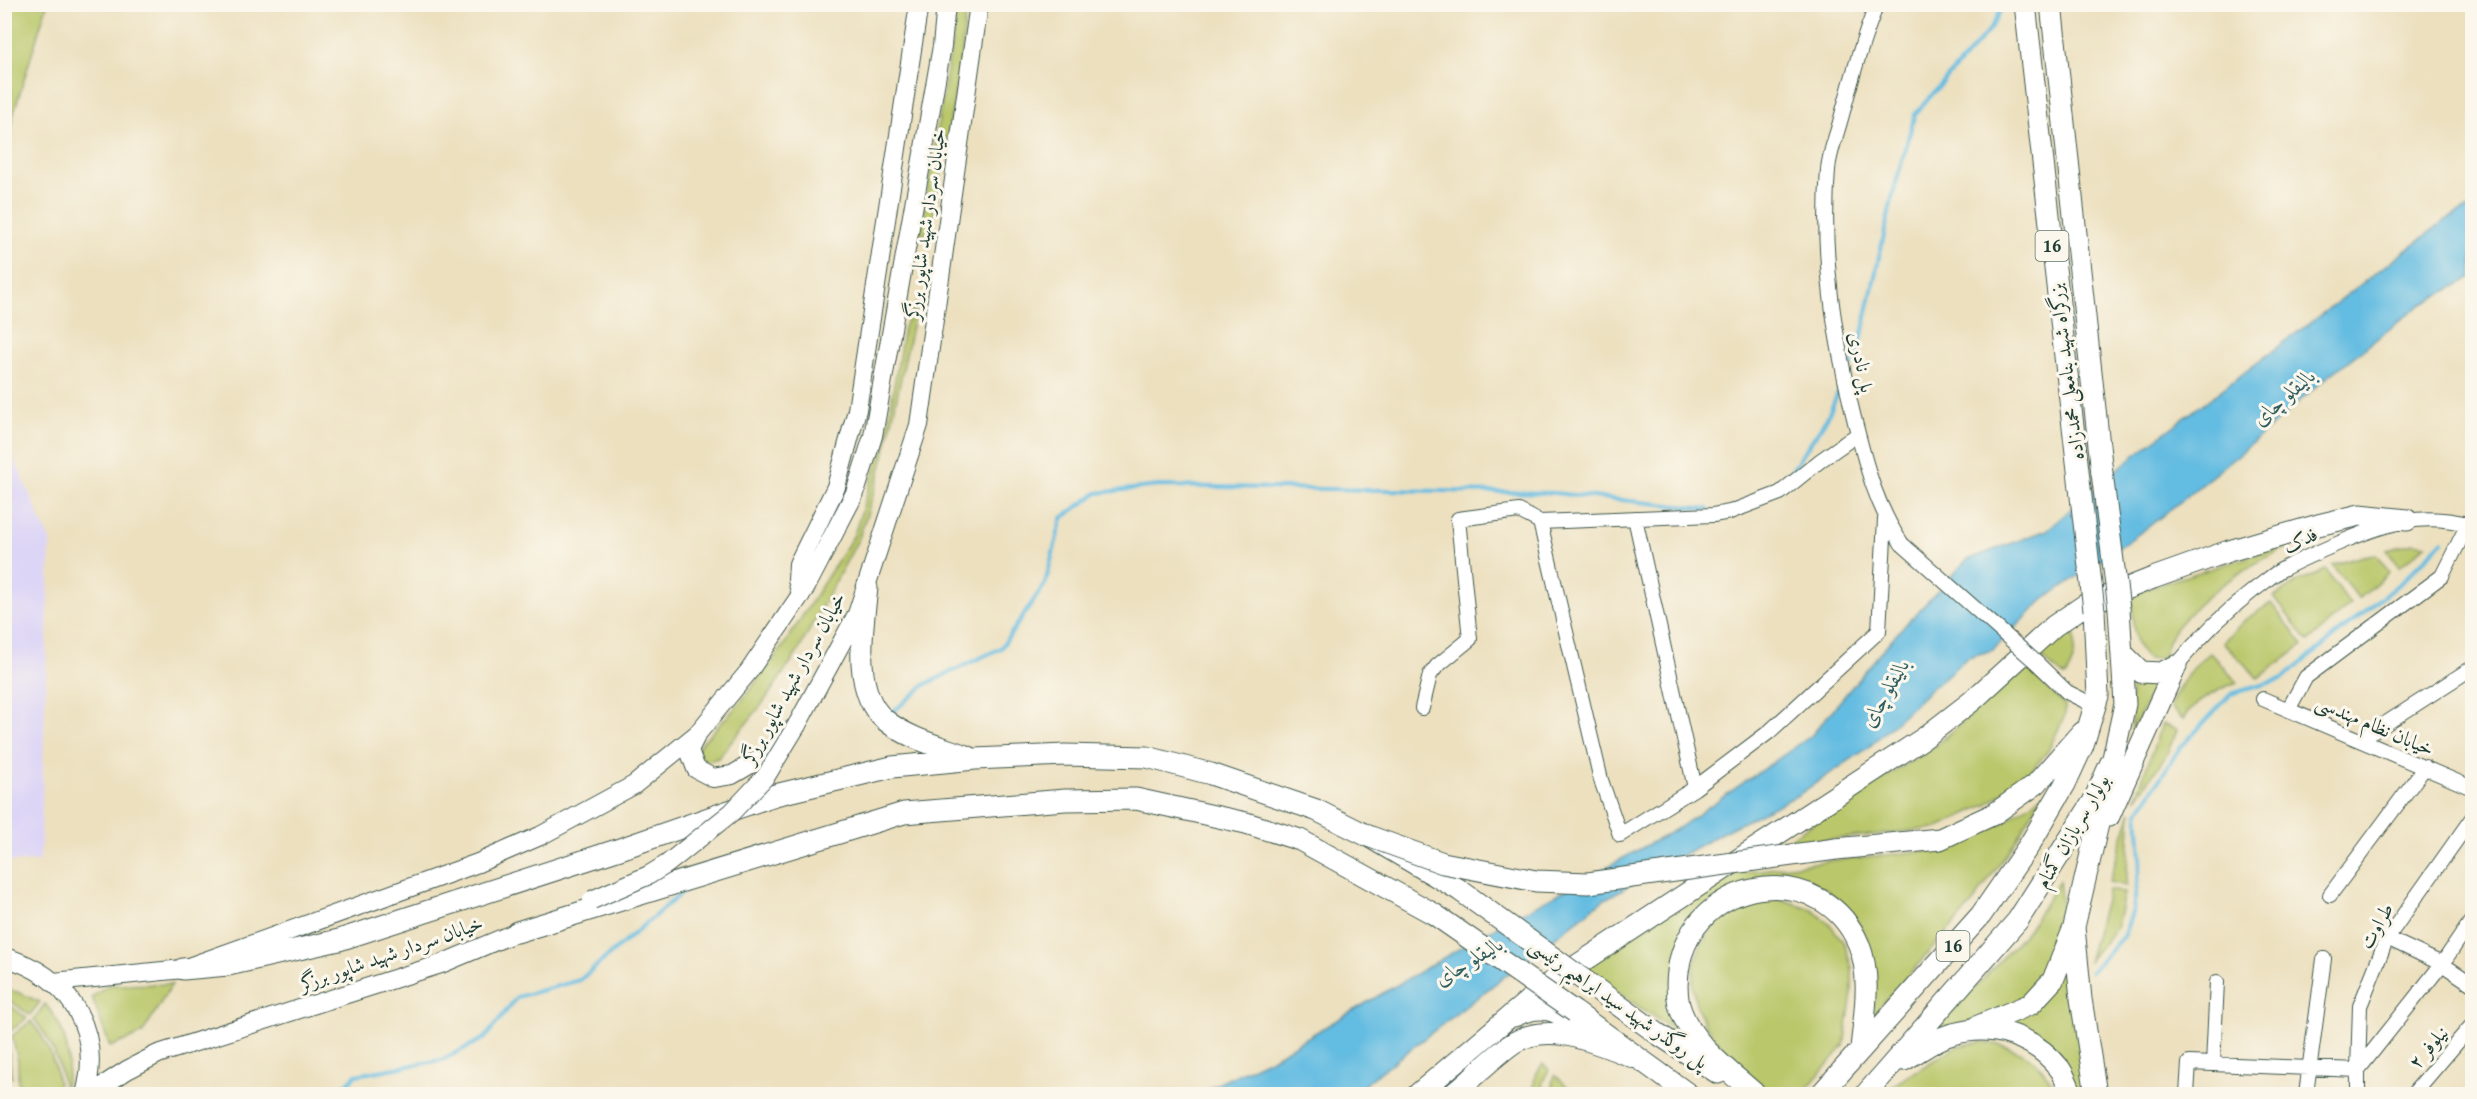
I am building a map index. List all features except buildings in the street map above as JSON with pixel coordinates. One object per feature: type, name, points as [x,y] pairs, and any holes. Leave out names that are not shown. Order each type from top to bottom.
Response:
[{"type":"highway","name":"بزرگراه شهید بنامعلی محمدزاده","points":[[2025,4],[2080,488]]},
{"type":"highway","name":"بزرگراه شهید بنامعلی محمدزاده","points":[[2051,4],[2102,473]]},
{"type":"highway","name":"بولوار سربازان گمنام","points":[[1866,1095],[2018,920],[2093,802],[2113,758],[2125,704],[2119,609],[2102,473]]},
{"type":"highway","name":"بولوار سربازان گمنام","points":[[1821,1095],[1981,915],[2030,844],[2065,784],[2083,745],[2098,696],[2094,610],[2080,488]]},
{"type":"highway","points":[[1418,1095],[1547,985],[1924,738],[1972,701],[2054,626],[2085,605],[2229,551],[2318,525],[2360,515],[2408,520]]},
{"type":"highway","points":[[867,588],[861,648],[870,701],[885,720],[915,737],[975,759]]},
{"type":"highway","points":[[2123,654],[2141,672],[2161,673],[2176,666]]},
{"type":"highway","points":[[2091,859],[2130,765],[2176,666]]},
{"type":"highway","points":[[183,969],[228,965],[339,940],[620,849],[775,795],[892,767],[975,759],[1065,755],[1147,757],[1264,790],[1316,810],[1368,836],[1443,863],[1536,881],[1588,883],[1836,849],[1940,839],[1994,814],[2036,784],[2092,715]]},
{"type":"highway","points":[[1967,1031],[2031,1004],[2052,980],[2074,927],[2113,758]]},
{"type":"highway","name":"پل روگذر شهید سید ابراهیم رئیسی","points":[[517,932],[904,813],[1065,800],[1136,799],[1246,823],[1300,840],[1434,914],[1575,1012],[1688,1095]]},
{"type":"highway","name":"پل روگذر شهید سید ابراهیم رئیسی","points":[[1368,836],[1458,889],[1658,1034],[1753,1095]]},
{"type":"highway","points":[[1753,1095],[1692,1033],[1679,1005],[1677,973],[1685,943],[1702,917],[1727,898],[1757,888],[1788,888],[1818,899],[1842,919],[1859,945],[1866,975],[1861,1049]]},
{"type":"highway","points":[[2074,927],[2081,999],[2096,1095]]},
{"type":"highway","points":[[1507,1018],[1537,1008],[1550,1010],[1581,1029],[1611,1062],[1634,1069],[1670,1095]]},
{"type":"highway","points":[[1886,1071],[1951,1034],[1981,1029],[2012,1033],[2040,1048],[2061,1071],[2072,1095]]},
{"type":"highway","points":[[1453,1095],[1510,1045],[1530,1036],[1551,1034],[1580,1038],[1636,1058]]},
{"type":"main road","name":"خیابان سردار شهید شاپور برزگر","points":[[801,595],[797,580],[798,564],[836,487],[857,410],[919,4]]},
{"type":"main road","name":"خیابان سردار شهید شاپور برزگر","points":[[54,982],[183,969],[478,863],[540,836],[634,785],[696,734],[749,671],[801,595],[855,493],[873,436],[942,46],[946,4]]},
{"type":"main road","name":"خیابان سردار شهید شاپور برزگر","points":[[88,1095],[127,1070],[158,1054],[441,964],[649,875],[667,864],[732,812],[766,776],[797,725],[857,615],[919,425],[979,4]]},
{"type":"main road","points":[[696,734],[689,750],[696,769],[713,778],[723,779],[745,769],[761,758],[797,725]]},
{"type":"main road","points":[[4,957],[33,968],[54,982],[77,1010],[88,1038],[91,1068],[88,1095]]},
{"type":"street","name":"پل نادری","points":[[1877,4],[1863,40],[1828,168],[1829,281],[1833,318],[1846,384],[1874,491],[1885,519],[1902,544],[2037,663],[2092,715]]},
{"type":"street","points":[[1422,708],[1430,675],[1437,666],[1470,639],[1458,519],[1519,511],[1540,522],[1713,515],[1780,493],[1858,434]]},
{"type":"street","points":[[1635,518],[1695,788]]},
{"type":"street","points":[[1540,522],[1601,780],[1620,835],[1695,788],[1768,732],[1879,631],[1885,519]]},
{"type":"street","name":"فدک","points":[[2176,666],[2219,618],[2279,571],[2370,530],[2408,520],[2451,519],[2470,525]]},
{"type":"street","points":[[2288,710],[2306,677],[2442,576],[2470,525]]},
{"type":"street","points":[[2360,740],[2472,668]]},
{"type":"street","name":"خیابان نظام مهندسی","points":[[2263,699],[2472,788]]},
{"type":"street","points":[[2330,895],[2425,767]]},
{"type":"street","name":"طراوت","points":[[2358,1095],[2360,1006],[2387,938],[2472,818]]},
{"type":"street","points":[[2187,1095],[2189,1063],[2358,1070],[2442,964],[2472,920]]},
{"type":"street","points":[[2387,938],[2442,964],[2472,984]]},
{"type":"street","points":[[2306,1095],[2324,959]]},
{"type":"street","points":[[2213,1064],[2217,982]]},
{"type":"street","name":"نیلوفر ۲","points":[[2413,1095],[2472,1025]]},
{"type":"shaded area","points":[[4,449],[12,453],[50,541],[40,861],[5,862]]},
{"type":"green space","points":[[5,4],[47,5],[14,112],[5,163]]},
{"type":"green space","points":[[958,5],[966,5],[962,53],[932,226],[919,240]]},
{"type":"green space","points":[[917,302],[878,480],[859,538],[797,653],[763,703],[718,758],[709,761],[702,760],[697,748],[740,703],[786,642],[854,535],[886,434],[904,327]]},
{"type":"green space","points":[[2311,538],[2254,564],[2202,601],[2177,626],[2168,641],[2163,658],[2147,659],[2142,653],[2135,637],[2131,593]]},
{"type":"green space","points":[[2414,543],[2426,545],[2399,567],[2387,550]]},
{"type":"green space","points":[[2376,554],[2389,572],[2359,599],[2332,565]]},
{"type":"green space","points":[[2326,570],[2350,604],[2308,642],[2274,597],[2299,581]]},
{"type":"green space","points":[[2271,603],[2303,645],[2258,678],[2223,642],[2246,619]]},
{"type":"green space","points":[[2074,621],[2074,657],[2065,677],[2037,654]]},
{"type":"green space","points":[[2210,653],[2237,682],[2200,701],[2183,719],[2170,707],[2186,677]]},
{"type":"green space","points":[[2025,666],[2065,705],[2065,715],[2048,751],[2028,774],[1987,804],[1936,828],[1779,845],[1937,745]]},
{"type":"green space","points":[[2130,673],[2158,678],[2132,730]]},
{"type":"green space","points":[[2162,724],[2177,730],[2166,756],[2135,800]]},
{"type":"green space","points":[[2043,795],[2016,840],[1971,905],[1871,1017],[1876,976],[1867,938],[1854,914],[1826,889],[1788,877],[1770,878],[1680,938],[1688,1040],[1582,968],[1722,875],[1944,849],[2001,824]]},
{"type":"green space","points":[[2131,811],[2126,886],[2109,882]]},
{"type":"green space","points":[[2059,881],[2086,1094],[2080,1094],[2044,1041],[1929,1037],[2029,929]]},
{"type":"green space","points":[[2108,890],[2124,893],[2117,927],[2088,962]]},
{"type":"green space","points":[[1758,900],[1783,900],[1809,908],[1829,923],[1844,943],[1852,968],[1852,993],[1844,1046],[1802,1094],[1771,1094],[1739,1064],[1718,1043],[1702,1019],[1693,989],[1693,973],[1697,956],[1712,927],[1739,907]]},
{"type":"green space","points":[[172,984],[142,1034],[110,1047],[92,997],[108,985]]},
{"type":"green space","points":[[5,989],[40,1002],[30,1015],[5,997]]},
{"type":"green space","points":[[5,1002],[27,1018],[5,1035]]},
{"type":"green space","points":[[45,1004],[59,1024],[66,1045],[68,1067],[64,1091],[54,1052],[46,1035],[34,1019]]},
{"type":"green space","points":[[31,1021],[51,1055],[57,1074],[59,1094],[38,1092],[18,1083],[18,1061],[12,1036]]},
{"type":"green space","points":[[5,1040],[9,1051],[12,1078],[5,1073]]},
{"type":"green space","points":[[1982,1042],[2008,1047],[2028,1056],[2044,1071],[2058,1094],[1885,1094],[1895,1084],[1957,1046]]},
{"type":"green space","points":[[1543,1064],[1549,1070],[1542,1083],[1545,1094],[1535,1094],[1535,1078]]},
{"type":"green space","points":[[1555,1075],[1575,1094],[1556,1094],[1552,1084]]},
{"type":"water","name":"بالیقلو چای","points":[[2472,206],[2472,277],[2419,306],[2320,383],[2243,451],[2147,528],[2042,601],[1993,650],[1968,657],[1868,748],[1798,795],[1725,831],[1605,899],[1352,1094],[1200,1094],[1272,1058],[1498,926],[1675,830],[1811,736],[1891,640],[1967,560],[2047,530],[2126,462],[2446,220]]},
{"type":"waterway","points":[[1848,371],[1859,348],[1894,190],[1915,114],[1991,28],[2004,4]]},
{"type":"waterway","points":[[1782,485],[1827,418],[1841,386]]},
{"type":"waterway","points":[[894,711],[926,684],[1001,648],[1045,584],[1062,518],[1097,493],[1159,486],[1554,493],[1708,509]]},
{"type":"waterway","points":[[2091,972],[2124,935],[2133,910],[2141,859],[2138,813],[2179,749],[2231,694],[2282,679],[2406,578],[2443,541]]},
{"type":"waterway","points":[[337,1094],[356,1075],[442,1060],[485,1038],[517,997],[580,980],[685,890]]}]
